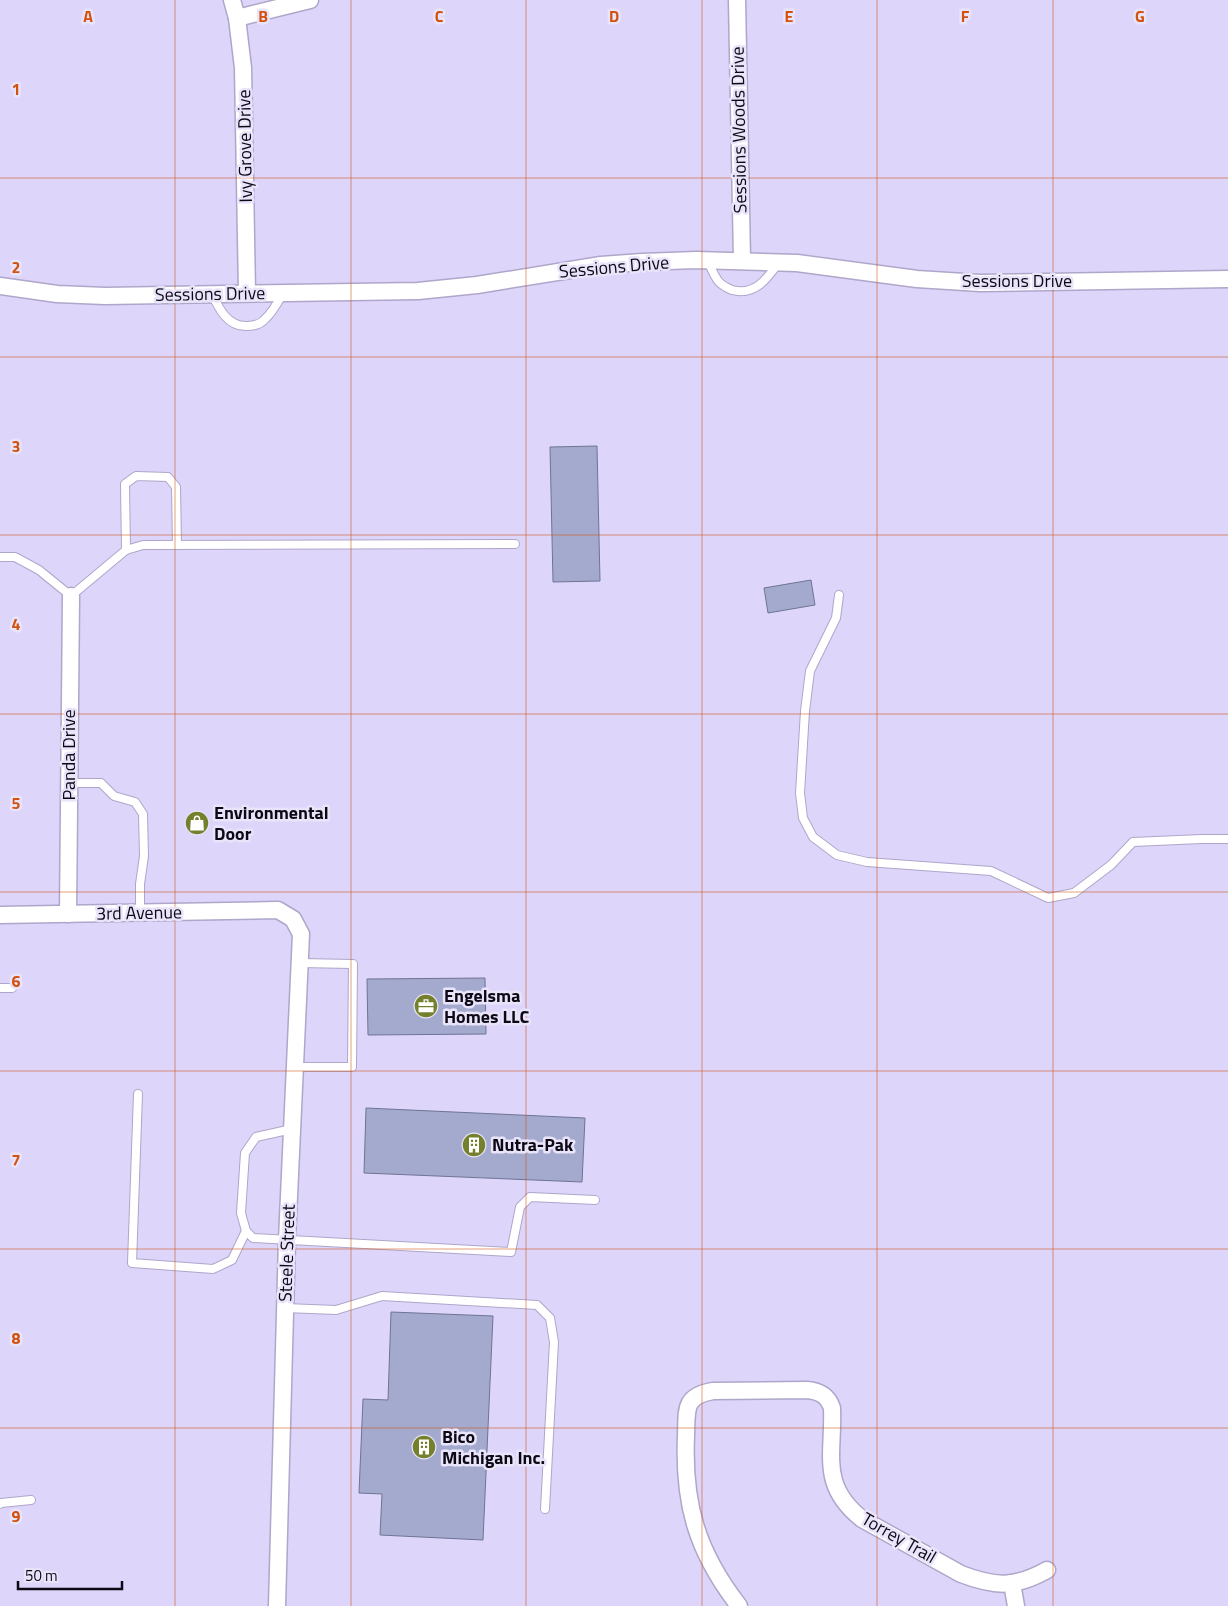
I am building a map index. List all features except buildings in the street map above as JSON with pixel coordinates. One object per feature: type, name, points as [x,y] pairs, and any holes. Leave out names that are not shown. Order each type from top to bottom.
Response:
[{"type":"street","name":"Ivy Grove Drive","points":[[232,0],[237,18],[243,68],[247,293]]},
{"type":"street","points":[[237,18],[310,0]]},
{"type":"street","name":"Sessions Woods Drive","points":[[737,0],[742,260]]},
{"type":"street","name":"Sessions Drive","points":[[0,286],[85,296],[379,292],[433,290],[477,285],[601,265],[649,261],[707,260],[778,262],[917,279],[980,283],[1228,280]]},
{"type":"street","name":"Panda Drive","points":[[68,914],[70,596]]},
{"type":"street","name":"3rd Avenue","points":[[0,915],[278,910]]},
{"type":"street","name":"Steele Street","points":[[277,1606],[287,1240],[301,934],[293,919],[278,910]]},
{"type":"street","name":"Torrey Trail","points":[[739,1606],[720,1580],[698,1535],[690,1508],[686,1480],[685,1446],[689,1403],[701,1393],[713,1391],[816,1390],[829,1400],[832,1408],[830,1451],[832,1475],[836,1488],[842,1500],[862,1519],[961,1574],[990,1582],[1023,1582],[1047,1570]]},
{"type":"street","points":[[1012,1583],[1016,1606]]},
{"type":"lane","points":[[707,260],[715,276],[724,286],[743,292],[758,287],[778,262]]},
{"type":"lane","points":[[212,294],[224,316],[232,323],[244,326],[263,322],[272,312],[283,293]]},
{"type":"lane","points":[[126,550],[125,484],[136,476],[168,477],[176,487],[177,545]]},
{"type":"lane","points":[[0,557],[15,557],[39,570],[70,596],[126,550],[143,545],[515,544]]},
{"type":"lane","points":[[840,595],[836,618],[810,671],[805,711],[800,793],[803,818],[813,837],[837,855],[867,862],[991,871],[1048,898],[1074,893],[1111,865],[1133,842],[1201,838],[1228,839]]},
{"type":"lane","points":[[69,782],[101,784],[114,796],[135,802],[143,814],[144,856],[140,884],[140,913]]},
{"type":"lane","points":[[295,1067],[352,1067],[354,964],[300,963]]},
{"type":"lane","points":[[0,988],[12,988]]},
{"type":"lane","points":[[138,1094],[132,1264],[213,1269],[232,1260],[246,1231]]},
{"type":"lane","points":[[292,1129],[256,1137],[245,1153],[241,1214],[246,1231],[253,1238],[511,1252],[520,1207],[530,1197],[595,1200]]},
{"type":"lane","points":[[285,1308],[336,1310],[382,1296],[537,1305],[550,1318],[554,1342],[545,1509]]},
{"type":"lane","points":[[0,1504],[31,1500]]},
{"type":"place","name":"Environmental Door","points":[[197,823]]},
{"type":"place","name":"Engelsma Homes LLC","points":[[426,1006]]},
{"type":"place","name":"Nutra-Pak","points":[[474,1145]]},
{"type":"place","name":"Bico Michigan Inc.","points":[[424,1447]]}]
